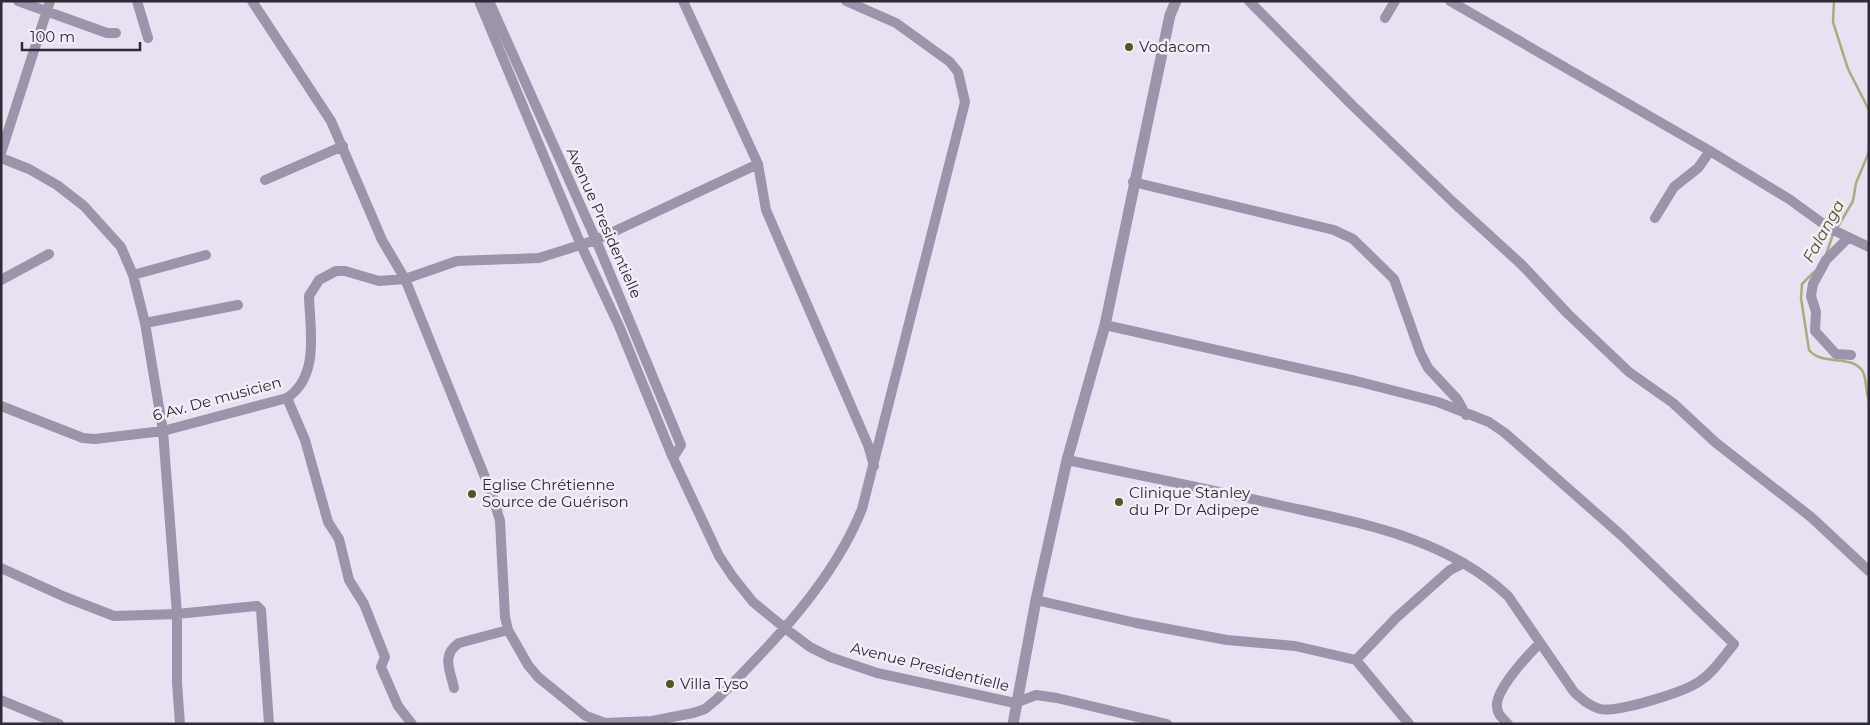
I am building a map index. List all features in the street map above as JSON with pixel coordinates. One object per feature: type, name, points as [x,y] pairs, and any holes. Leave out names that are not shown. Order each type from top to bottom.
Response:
[{"type":"street","points":[[18,1],[46,13],[107,33],[116,33]]},
{"type":"street","points":[[1,153],[6,124],[50,1]]},
{"type":"street","points":[[137,1],[148,38]]},
{"type":"street","points":[[252,1],[320,102],[343,146],[382,240],[405,279],[494,497],[500,521],[505,618],[508,630],[528,665],[538,677],[593,722],[605,723],[652,721],[705,709],[786,629],[854,531],[874,469],[949,160],[965,102],[958,72],[950,62],[896,22],[846,1]]},
{"type":"street","name":"Avenue Presidentielle","points":[[479,1],[581,245],[619,326],[673,458],[719,556],[753,602],[810,647],[853,666],[1015,703]]},
{"type":"street","name":"Avenue Presidentielle","points":[[490,1],[596,240],[681,445],[673,458]]},
{"type":"street","points":[[683,1],[758,164],[766,210],[864,436],[874,469]]},
{"type":"street","points":[[1013,724],[1015,703],[1036,600],[1067,460],[1105,325],[1133,182],[1170,14],[1176,1]]},
{"type":"street","points":[[1249,1],[1359,112],[1521,264],[1568,314],[1629,372],[1673,402],[1715,442],[1811,517],[1869,572]]},
{"type":"street","points":[[1385,18],[1395,1]]},
{"type":"street","points":[[1450,1],[1710,151],[1788,199],[1829,228],[1869,247]]},
{"type":"street","points":[[265,180],[343,146]]},
{"type":"street","points":[[1654,218],[1674,187],[1698,168],[1710,151]]},
{"type":"street","points":[[1,158],[29,169],[84,206],[121,247],[133,275],[146,323],[163,431],[177,614],[177,683],[180,724]]},
{"type":"street","name":"6 Av. De musicien","points":[[1,406],[89,439],[163,431],[287,398],[302,385],[308,369],[309,296],[319,280],[327,274],[344,271],[379,281],[405,279],[457,261],[539,258],[596,240],[758,164]]},
{"type":"street","points":[[1133,182],[1334,230],[1353,239],[1394,279],[1420,352],[1428,368],[1457,399],[1466,415]]},
{"type":"street","points":[[1845,237],[1819,272],[1813,284],[1811,296],[1816,312],[1815,331],[1836,354],[1851,356]]},
{"type":"street","points":[[1,280],[48,254]]},
{"type":"street","points":[[133,275],[206,255]]},
{"type":"street","points":[[146,323],[238,305]]},
{"type":"street","points":[[619,326],[631,323]]},
{"type":"street","points":[[1067,460],[1384,528],[1413,538],[1464,562],[1508,596],[1574,692],[1586,703],[1601,709],[1621,709],[1701,681],[1724,658],[1734,644],[1621,535],[1505,433],[1489,422],[1466,415],[1438,402],[1356,381],[1105,325]]},
{"type":"street","points":[[287,398],[305,440],[328,522],[340,539],[349,580],[364,604],[385,657],[381,667],[398,706],[412,724]]},
{"type":"street","points":[[1356,660],[1396,618],[1450,570],[1464,562]]},
{"type":"street","points":[[1,568],[65,597],[114,616],[177,614],[252,606],[260,608],[269,724]]},
{"type":"street","points":[[1036,600],[1136,623],[1226,640],[1295,646],[1356,660],[1409,724]]},
{"type":"street","points":[[454,688],[447,660],[453,647],[459,643],[508,630]]},
{"type":"street","points":[[1508,724],[1498,714],[1497,703],[1526,658],[1540,643]]},
{"type":"street","points":[[1015,703],[1036,695],[1057,698],[1167,724]]},
{"type":"street","points":[[1,700],[59,724]]},
{"type":"waterway","name":"Falanga","points":[[1834,1],[1833,22],[1848,69],[1869,110]]},
{"type":"waterway","name":"Falanga","points":[[1836,230],[1853,201],[1856,183],[1869,152]]},
{"type":"waterway","name":"Falanga","points":[[1826,255],[1833,234]]},
{"type":"waterway","name":"Falanga","points":[[1814,272],[1802,284],[1801,298],[1809,350],[1822,358],[1845,361],[1858,366],[1864,375],[1869,400]]},
{"type":"place","name":"Vodacom","points":[[1129,47]]},
{"type":"place","name":"Eglise Chrétienne Source de Guérison","points":[[472,494]]},
{"type":"place","name":"Clinique Stanley du Pr Dr Adipepe","points":[[1119,502]]},
{"type":"place","name":"Villa Tyso","points":[[670,684]]}]
